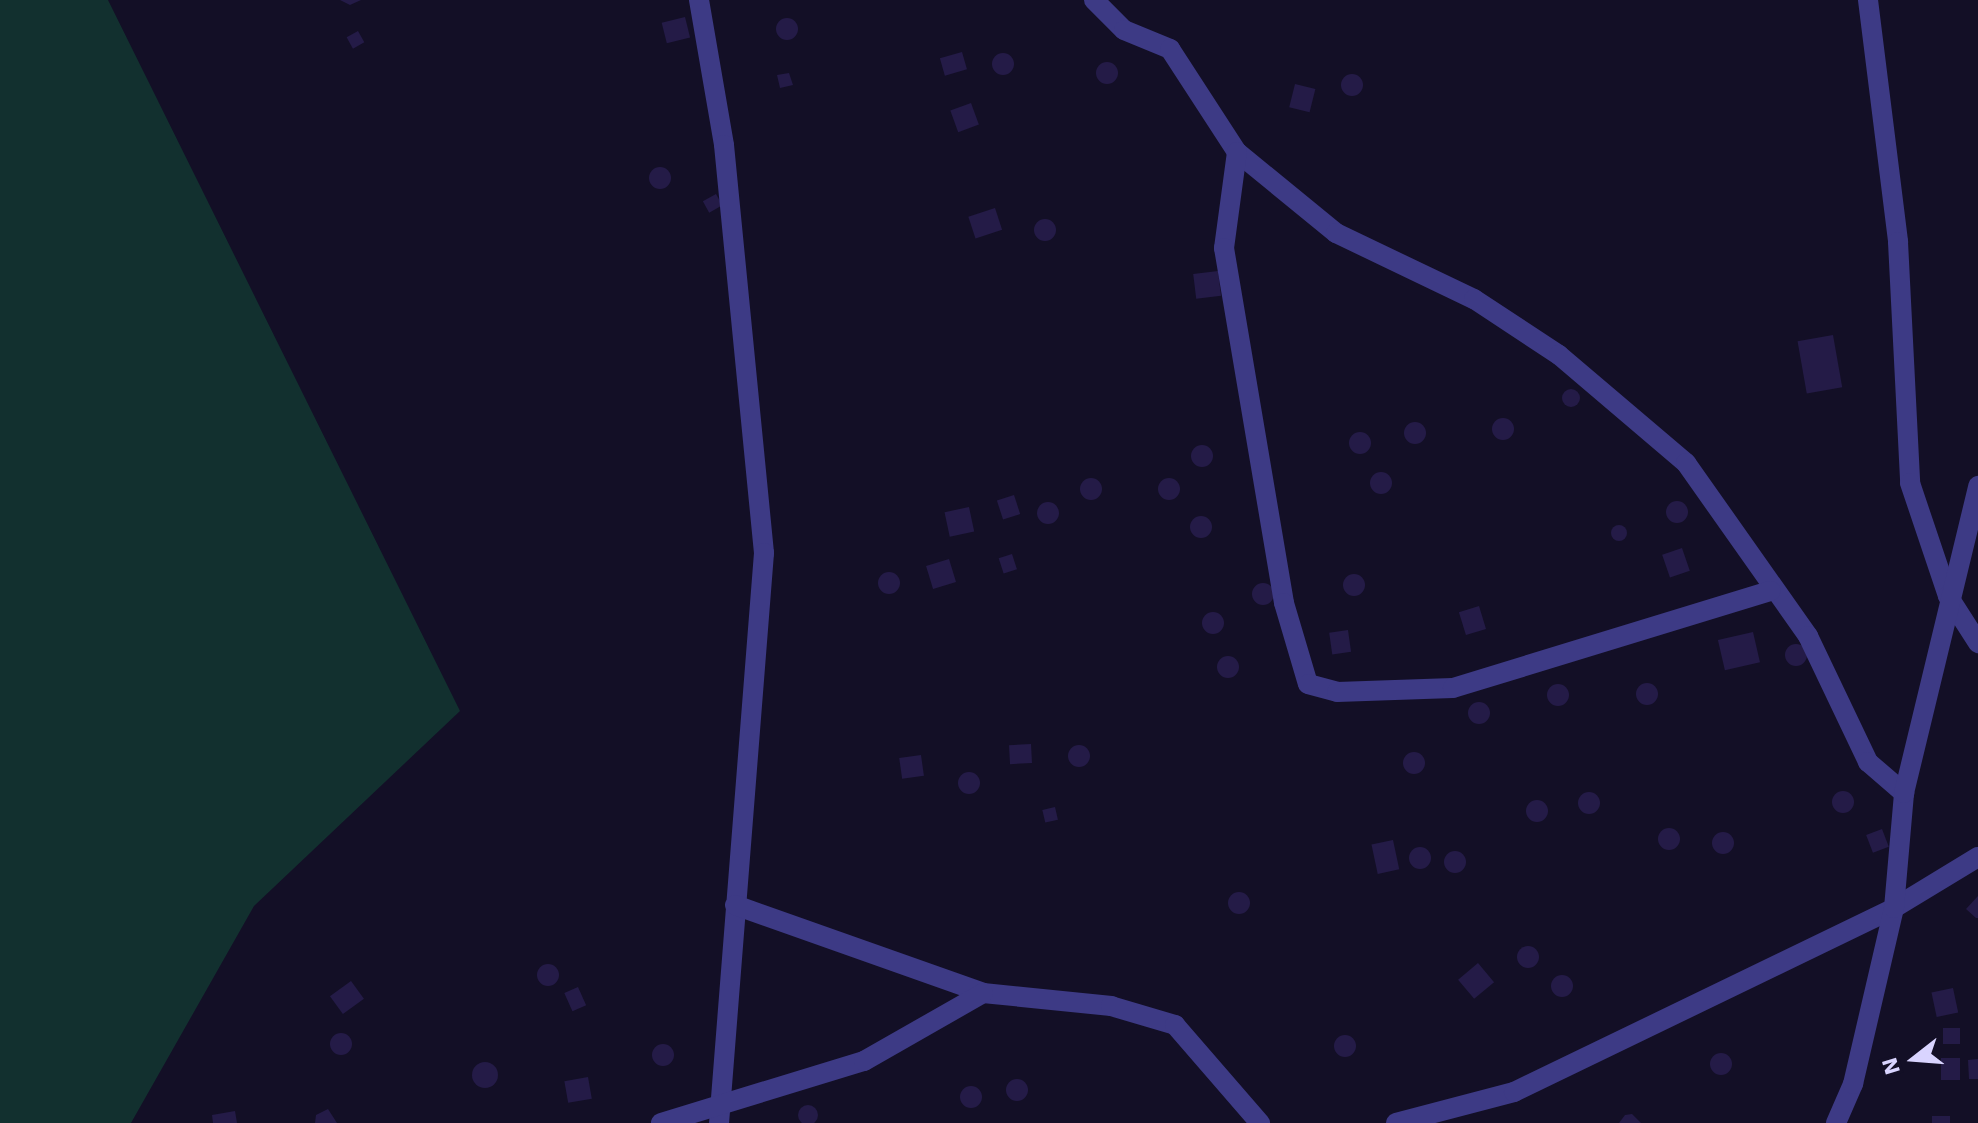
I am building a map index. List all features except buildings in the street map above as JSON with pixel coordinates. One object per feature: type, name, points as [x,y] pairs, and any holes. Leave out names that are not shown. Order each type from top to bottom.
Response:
[{"type":"street","points":[[699,0],[724,145],[764,553],[719,1116]]},
{"type":"street","points":[[1094,0],[1124,30],[1170,49],[1237,152],[1336,233],[1474,299],[1559,355],[1686,463],[1771,591],[1808,636],[1868,762],[1904,793]]},
{"type":"street","points":[[1868,0],[1898,242],[1910,483],[1948,596],[1978,643]]},
{"type":"street","points":[[1237,152],[1224,248],[1284,603],[1308,684],[1337,692],[1453,688],[1771,591]]},
{"type":"street","points":[[1836,1123],[1853,1084],[1894,908],[1904,793],[1948,596],[1978,486]]},
{"type":"street","points":[[1396,1123],[1514,1092],[1894,908],[1978,857]]},
{"type":"street","points":[[735,905],[983,993],[1111,1006],[1175,1025],[1260,1123]]},
{"type":"street","points":[[661,1123],[719,1116],[864,1061],[983,993]]},
{"type":"green space","points":[[0,0],[108,0],[460,711],[254,906],[131,1123],[0,1123]]}]
